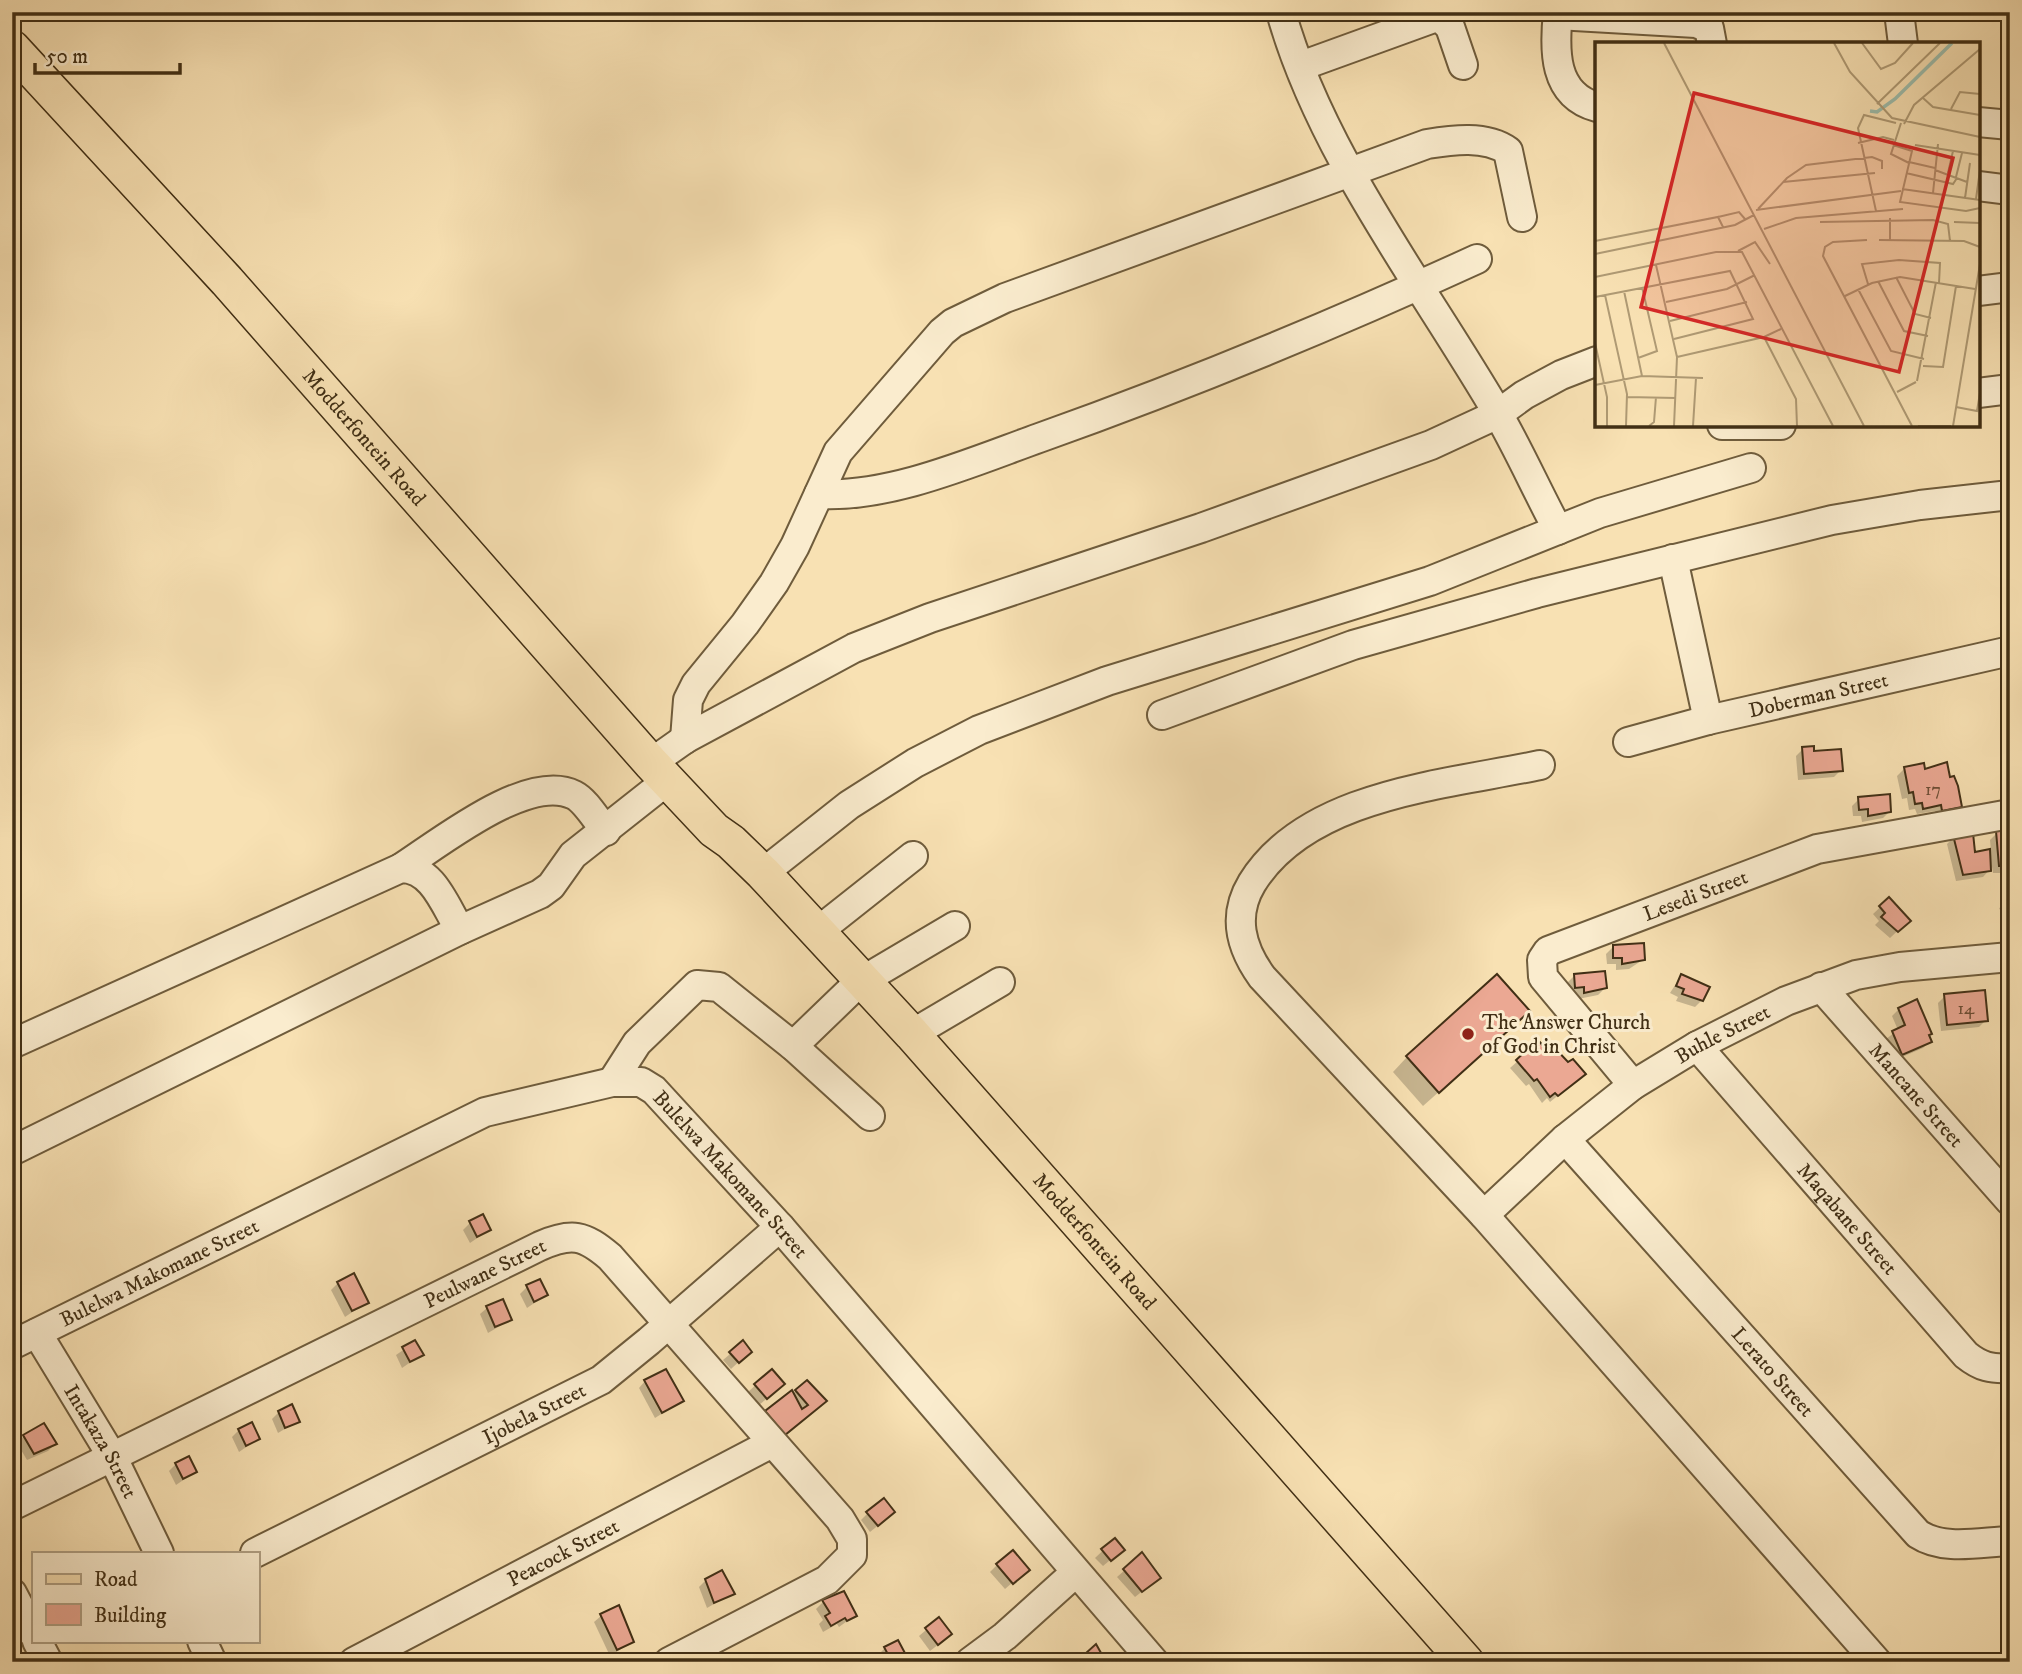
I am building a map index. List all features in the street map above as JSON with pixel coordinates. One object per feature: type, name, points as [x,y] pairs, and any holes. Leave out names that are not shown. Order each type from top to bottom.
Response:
[{"type":"main road","name":"Modderfontein Road","points":[[12,48],[227,281],[660,772],[714,830],[731,842],[763,873],[817,932],[920,1078],[1437,1662]]},
{"type":"main road","name":"Modderfontein Road","points":[[714,830],[723,849],[747,879],[856,986],[912,1034],[1466,1662]]},
{"type":"street","points":[[1281,12],[1334,142],[1417,287],[1498,414],[1558,530]]},
{"type":"street","points":[[1899,12],[1903,42]]},
{"type":"street","points":[[1301,65],[1440,14],[1450,27],[1463,65]]},
{"type":"street","points":[[1595,106],[1577,98],[1563,83],[1555,44],[1558,14],[1696,23],[1709,28],[1712,42]]},
{"type":"street","points":[[1980,122],[2010,125]]},
{"type":"street","points":[[685,739],[688,700],[695,684],[774,583],[838,452],[925,349],[953,323],[1005,298],[1427,144],[1461,141],[1500,145],[1512,158],[1522,217]]},
{"type":"street","points":[[1980,186],[2010,190]]},
{"type":"street","points":[[819,494],[838,495],[876,490],[965,465],[1195,381],[1417,287],[1476,259]]},
{"type":"street","points":[[1980,291],[2010,286]]},
{"type":"street","points":[[12,1151],[460,930],[541,894],[551,886],[573,855],[606,831],[660,772],[685,739],[867,643],[930,618],[1201,528],[1431,445],[1498,414],[1524,395],[1595,362]]},
{"type":"street","points":[[1980,393],[2010,389]]},
{"type":"street","points":[[763,873],[849,805],[915,763],[979,730],[1107,681],[1430,581],[1651,496],[1751,468]]},
{"type":"street","points":[[1162,715],[1353,645],[1537,593],[1832,520],[1920,505],[2010,495]]},
{"type":"street","points":[[1673,559],[1709,720]]},
{"type":"street","name":"Doberman Street","points":[[1628,742],[1709,720],[2010,651]]},
{"type":"street","points":[[1540,765],[1377,800],[1318,822],[1292,838],[1258,873],[1245,894],[1240,929],[1243,946],[1262,977],[1484,1215],[1877,1662]]},
{"type":"street","points":[[12,1044],[401,868],[501,806],[528,794],[551,789],[576,796],[606,831]]},
{"type":"street","name":"Lesedi Street","points":[[1633,1085],[1543,977],[1542,960],[1548,951],[1817,849],[2010,814]]},
{"type":"street","points":[[817,932],[914,856]]},
{"type":"street","points":[[401,868],[415,868],[426,875],[460,930]]},
{"type":"street","points":[[793,1046],[856,986],[955,926]]},
{"type":"street","name":"Buhle Street","points":[[1484,1215],[1565,1139],[1633,1085],[1697,1046],[1821,987],[1856,975],[1900,967],[2010,957]]},
{"type":"street","points":[[912,1034],[1000,982]]},
{"type":"street","points":[[612,1082],[637,1043],[697,985],[719,987],[793,1046],[870,1116]]},
{"type":"street","name":"Mancane Street","points":[[1821,987],[2010,1201]]},
{"type":"street","name":"Maqabane Street","points":[[1697,1046],[1966,1355],[1978,1365],[1991,1368],[2010,1367]]},
{"type":"street","name":"Bulelwa Makomane Street","points":[[25,1339],[485,1112],[530,1099],[612,1082],[641,1082],[654,1090],[780,1227],[1154,1662]]},
{"type":"street","name":"Lerato Street","points":[[1565,1139],[1918,1534],[1930,1542],[1942,1544],[2010,1541]]},
{"type":"street","name":"Ijobela Street","points":[[257,1552],[575,1395],[622,1364],[780,1227]]},
{"type":"street","name":"Peulwane Street","points":[[12,1506],[557,1239],[574,1237],[593,1243],[610,1257],[848,1530],[853,1548],[852,1555],[827,1580],[681,1659]]},
{"type":"street","name":"Intakaza Street","points":[[25,1339],[113,1458],[159,1552]]},
{"type":"street","name":"Peacock Street","points":[[354,1662],[772,1443]]},
{"type":"street","points":[[970,1662],[1005,1636],[1075,1573]]},
{"type":"street","points":[[12,1593],[32,1631]]},
{"type":"street","points":[[38,1642],[48,1662]]},
{"type":"street","points":[[202,1642],[212,1662]]},
{"type":"building","points":[[1814,746],[1814,751],[1841,749],[1843,771],[1804,774],[1802,747]]},
{"type":"building","points":[[1947,762],[1950,777],[1954,776],[1958,786],[1962,807],[1942,811],[1941,805],[1923,809],[1922,803],[1915,804],[1913,792],[1909,793],[1904,767],[1924,763],[1925,769]]},
{"type":"building","points":[[1890,794],[1891,812],[1868,816],[1868,809],[1859,810],[1858,797]]},
{"type":"building","points":[[2010,830],[2010,866],[1999,866],[1996,831]]},
{"type":"building","points":[[1973,833],[1975,852],[1990,849],[1991,871],[1963,875],[1953,835]]},
{"type":"building","points":[[1889,897],[1911,921],[1898,932],[1881,917],[1885,913],[1879,906]]},
{"type":"building","points":[[1644,943],[1645,960],[1622,964],[1622,958],[1613,958],[1613,945]]},
{"type":"building","points":[[1605,971],[1607,988],[1584,993],[1584,987],[1575,988],[1574,974]]},
{"type":"building","name":"The Answer Church of God in Christ","points":[[1497,974],[1530,1011],[1439,1093],[1406,1056]]},
{"type":"building","points":[[1681,974],[1710,987],[1703,1001],[1682,994],[1684,989],[1676,986]]},
{"type":"building","points":[[1985,990],[1988,1021],[1947,1025],[1944,994]]},
{"type":"building","points":[[1917,999],[1932,1034],[1929,1035],[1932,1042],[1902,1055],[1892,1031],[1905,1025],[1898,1008]]},
{"type":"building","points":[[1538,1040],[1545,1048],[1552,1045],[1568,1062],[1573,1059],[1586,1074],[1558,1096],[1555,1093],[1550,1097],[1537,1079],[1534,1081],[1516,1060]]},
{"type":"building","points":[[483,1214],[491,1230],[477,1237],[469,1221]]},
{"type":"building","points":[[354,1273],[369,1303],[352,1311],[337,1282]]},
{"type":"building","points":[[540,1279],[548,1295],[534,1302],[526,1285]]},
{"type":"building","points":[[503,1299],[512,1320],[495,1327],[486,1306]]},
{"type":"building","points":[[415,1340],[424,1355],[410,1362],[402,1347]]},
{"type":"building","points":[[743,1340],[752,1352],[739,1363],[729,1352]]},
{"type":"building","points":[[666,1369],[684,1401],[662,1413],[644,1380]]},
{"type":"building","points":[[772,1369],[785,1384],[767,1399],[754,1384]]},
{"type":"building","points":[[807,1380],[827,1401],[785,1435],[765,1411],[792,1390],[802,1409],[808,1405],[795,1390]]},
{"type":"building","points":[[292,1404],[300,1422],[285,1428],[278,1411]]},
{"type":"building","points":[[252,1422],[260,1439],[246,1446],[238,1429]]},
{"type":"building","points":[[44,1423],[57,1444],[34,1454],[23,1435]]},
{"type":"building","points":[[189,1456],[197,1472],[183,1479],[175,1463]]},
{"type":"building","points":[[884,1498],[895,1512],[878,1526],[866,1512]]},
{"type":"building","points":[[1115,1538],[1125,1550],[1111,1561],[1101,1549]]},
{"type":"building","points":[[1013,1550],[1030,1570],[1013,1584],[996,1564]]},
{"type":"building","points":[[1142,1552],[1161,1578],[1142,1592],[1123,1569]]},
{"type":"building","points":[[722,1570],[735,1594],[714,1603],[705,1579]]},
{"type":"building","points":[[844,1591],[857,1616],[847,1621],[845,1618],[831,1626],[825,1616],[830,1613],[822,1600]]},
{"type":"building","points":[[619,1605],[634,1642],[617,1650],[600,1614]]},
{"type":"building","points":[[939,1617],[952,1634],[938,1645],[925,1628]]},
{"type":"building","points":[[898,1640],[906,1655],[892,1662],[884,1647]]},
{"type":"building","points":[[1096,1644],[1105,1660],[1076,1662]]},
{"type":"place","name":"The Answer Church of God in Christ","points":[[1468,1034]]}]
